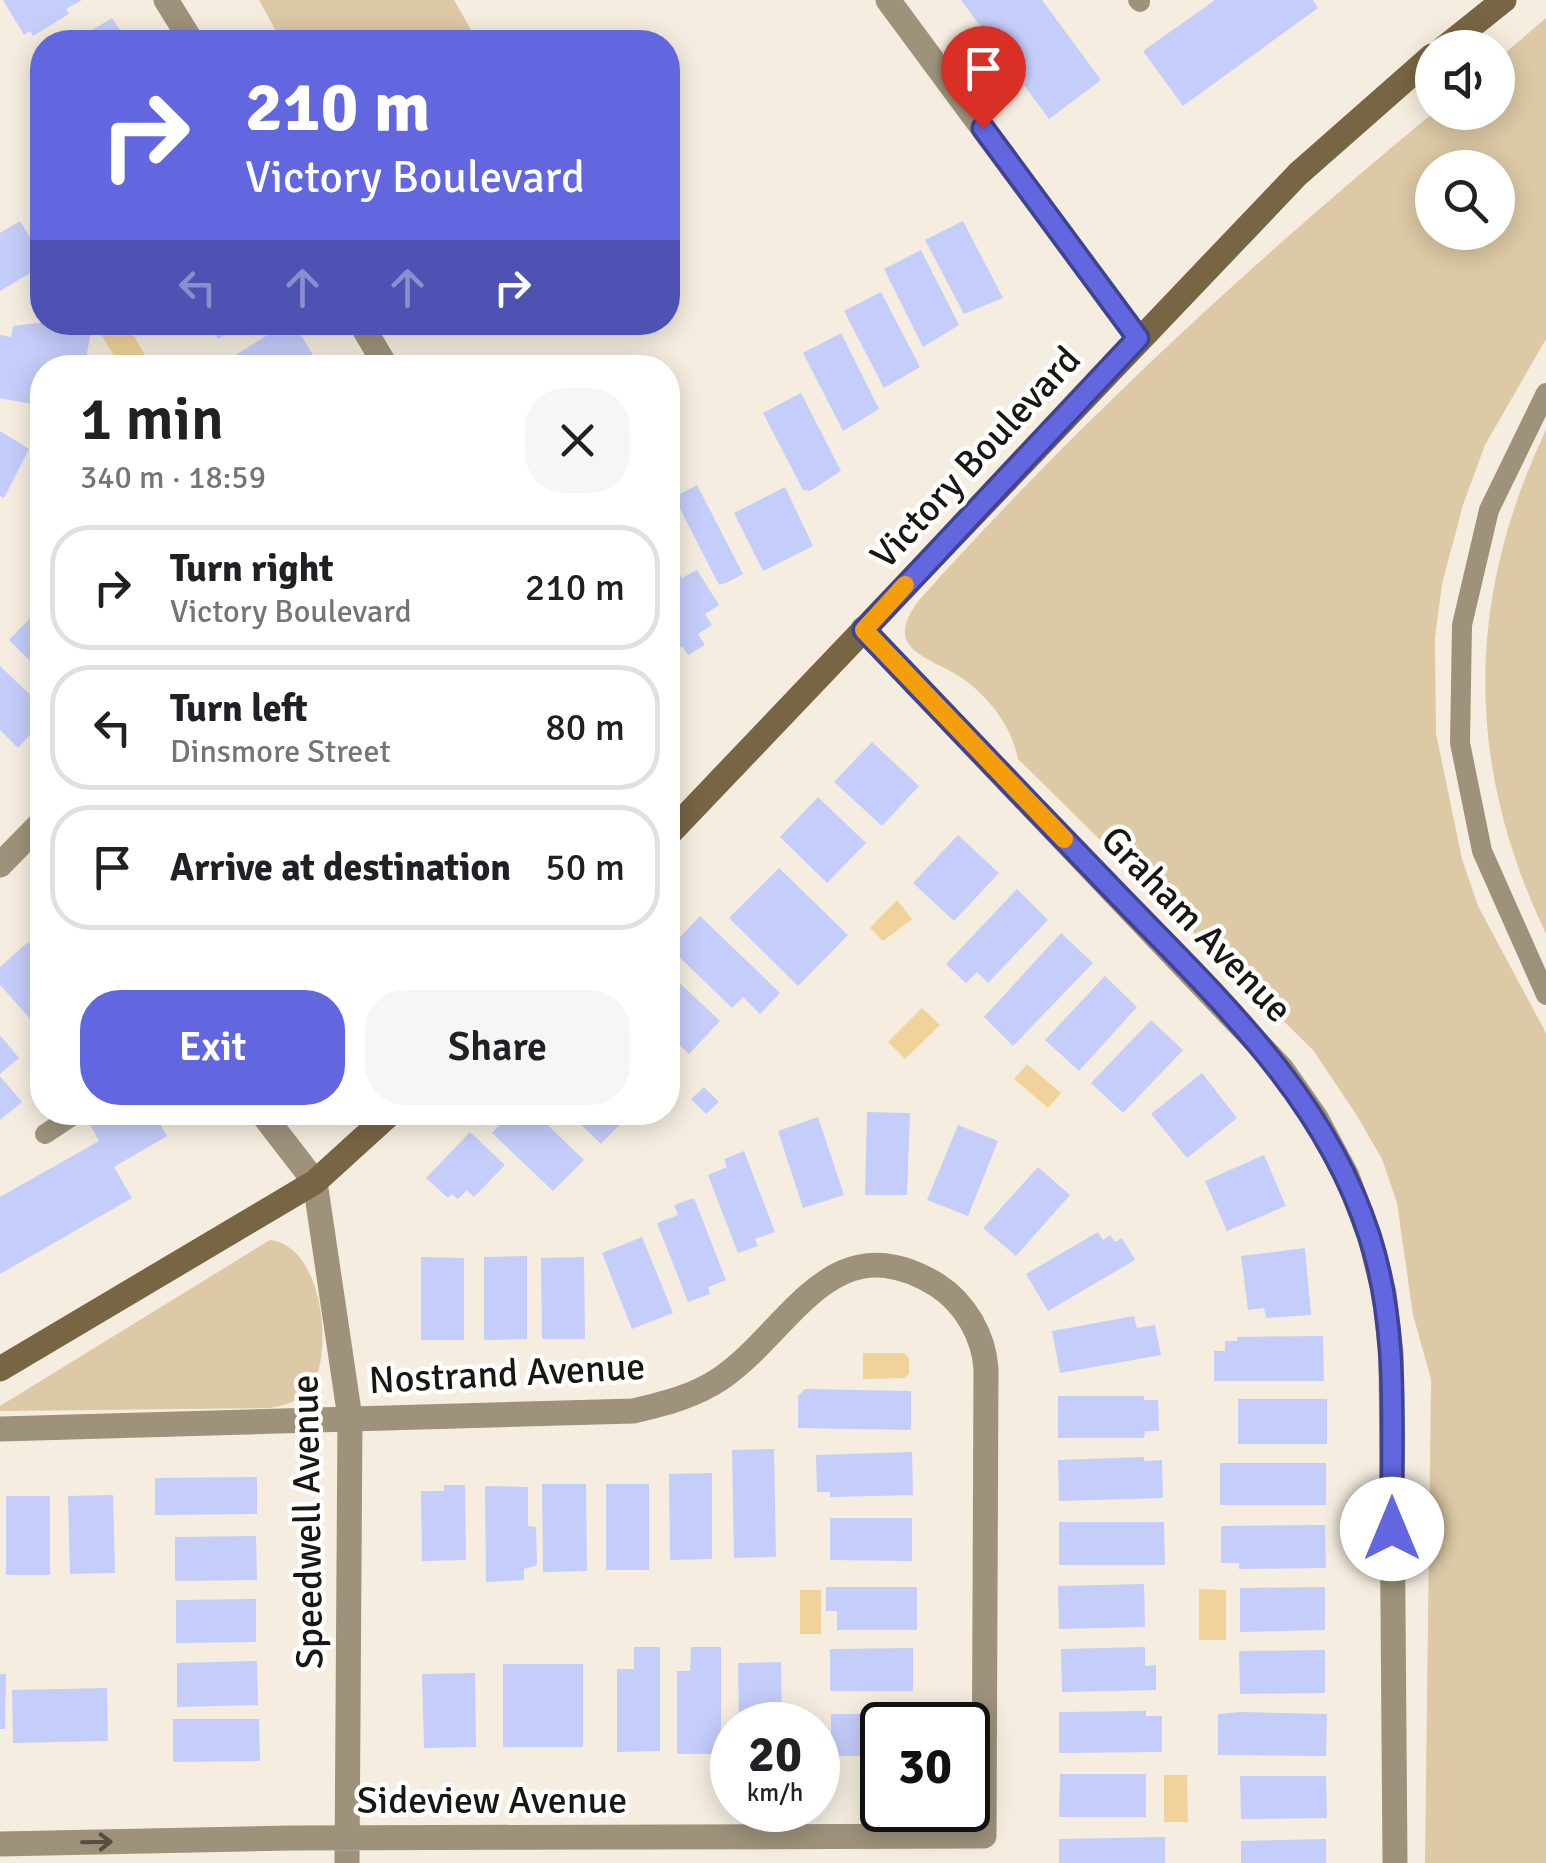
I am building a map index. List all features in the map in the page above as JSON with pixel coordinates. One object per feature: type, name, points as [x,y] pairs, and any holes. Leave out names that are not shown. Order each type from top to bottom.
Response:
[{"type":"main road","points":[[1466,30],[1504,0]]},
{"type":"main road","name":"Victory Boulevard","points":[[680,822],[1298,174],[1415,71]]},
{"type":"main road","points":[[0,1369],[315,1182],[378,1125]]},
{"type":"street","points":[[166,0],[185,30]]},
{"type":"street","points":[[888,0],[1138,338]]},
{"type":"street","name":"Graham Avenue","points":[[864,630],[1271,1056],[1316,1118],[1347,1176],[1370,1238],[1391,1353],[1395,1863]]},
{"type":"street","points":[[0,865],[30,836]]},
{"type":"street","points":[[271,1125],[315,1182]]},
{"type":"street","name":"Speedwell Avenue","points":[[315,1182],[350,1418],[347,1850]]},
{"type":"street","name":"Nostrand Avenue","points":[[1,1429],[633,1411],[678,1400],[716,1381],[750,1356],[811,1289],[838,1274],[886,1267],[922,1276],[962,1308],[978,1335],[986,1369],[984,1836]]},
{"type":"street","name":"Sideview Avenue","points":[[0,1844],[347,1850],[984,1836]]},
{"type":"lane","points":[[1546,393],[1489,510],[1462,625],[1460,743],[1482,851],[1546,995]]},
{"type":"lane","points":[[45,1134],[58,1125]]},
{"type":"shaded area","points":[[259,0],[454,0],[471,30],[275,30]]},
{"type":"shaded area","points":[[1546,18],[1546,339],[1485,445],[1463,505],[1442,584],[1435,638],[1436,733],[1462,859],[1478,906],[1546,1033],[1546,1863],[1425,1863],[1431,1379],[1413,1315],[1397,1203],[1382,1159],[1313,1050],[1018,759],[1006,726],[984,697],[966,681],[915,651],[907,642],[905,631],[920,599],[1041,470],[1167,347],[1415,128],[1515,130],[1515,44]]},
{"type":"shaded area","points":[[101,335],[133,335],[145,355],[114,355]]},
{"type":"shaded area","points":[[1546,430],[1546,934],[1519,871],[1500,807],[1489,745],[1485,682],[1489,619],[1500,557],[1519,493]]},
{"type":"shaded area","points":[[897,900],[912,919],[883,941],[870,928]]},
{"type":"shaded area","points":[[922,1008],[940,1025],[905,1059],[888,1042]]},
{"type":"shaded area","points":[[1027,1064],[1061,1093],[1048,1108],[1014,1079]]},
{"type":"shaded area","points":[[270,1240],[288,1247],[302,1261],[319,1304],[322,1351],[318,1372],[311,1387],[298,1399],[270,1408],[0,1411],[0,1406]]},
{"type":"shaded area","points":[[863,1353],[904,1353],[909,1358],[909,1374],[904,1378],[863,1379]]},
{"type":"shaded area","points":[[1199,1589],[1226,1590],[1226,1640],[1199,1640]]},
{"type":"shaded area","points":[[800,1590],[821,1590],[821,1634],[800,1634]]},
{"type":"shaded area","points":[[1164,1775],[1187,1775],[1188,1822],[1164,1822]]},
{"type":"building","points":[[3,0],[82,0],[66,9],[69,14],[43,30],[30,30],[24,35]]},
{"type":"building","points":[[961,0],[1042,0],[1101,80],[1049,119]]},
{"type":"building","points":[[1215,0],[1313,0],[1318,8],[1183,106],[1143,51]]},
{"type":"building","points":[[112,18],[120,30],[92,30]]},
{"type":"building","points":[[20,221],[30,237],[30,273],[0,291],[0,233]]},
{"type":"building","points":[[963,221],[1003,298],[964,314],[925,240]]},
{"type":"building","points":[[921,250],[959,325],[923,347],[884,269]]},
{"type":"building","points":[[881,292],[920,367],[884,388],[844,311]]},
{"type":"building","points":[[30,324],[30,335],[90,335],[87,355],[30,355],[30,404],[0,398],[0,335],[11,337],[13,326]]},
{"type":"building","points":[[841,333],[879,409],[843,431],[803,353]]},
{"type":"building","points":[[267,335],[301,335],[313,355],[236,355]]},
{"type":"building","points":[[801,393],[841,471],[810,491],[803,490],[763,413]]},
{"type":"building","points":[[0,431],[29,449],[4,498],[0,496]]},
{"type":"building","points":[[697,485],[743,574],[719,585],[680,509],[680,494]]},
{"type":"building","points":[[785,487],[813,546],[763,571],[734,513]]},
{"type":"building","points":[[697,570],[719,605],[705,614],[712,625],[698,634],[705,645],[688,655],[682,646],[680,575],[682,578]]},
{"type":"building","points":[[30,618],[30,661],[9,640]]},
{"type":"building","points":[[0,666],[30,695],[30,735],[18,748],[0,730]]},
{"type":"building","points":[[872,742],[919,786],[882,826],[834,782]]},
{"type":"building","points":[[818,797],[866,843],[827,883],[780,837]]},
{"type":"building","points":[[958,835],[999,873],[954,921],[913,883]]},
{"type":"building","points":[[779,868],[848,935],[798,986],[729,918]]},
{"type":"building","points":[[1017,889],[1048,920],[988,983],[977,972],[966,983],[946,964]]},
{"type":"building","points":[[700,916],[780,993],[760,1014],[743,997],[732,1008],[680,958],[680,937]]},
{"type":"building","points":[[1061,933],[1093,963],[1013,1046],[984,1017]]},
{"type":"building","points":[[30,944],[30,1019],[0,985],[0,967]]},
{"type":"building","points":[[1105,976],[1137,1007],[1079,1071],[1045,1040]]},
{"type":"building","points":[[680,983],[720,1021],[689,1054],[680,1045]]},
{"type":"building","points":[[1151,1020],[1183,1050],[1123,1113],[1091,1083]]},
{"type":"building","points":[[0,1035],[19,1058],[0,1074]]},
{"type":"building","points":[[1202,1073],[1237,1118],[1187,1158],[1151,1114]]},
{"type":"building","points":[[0,1076],[22,1102],[0,1120]]},
{"type":"building","points":[[704,1087],[719,1102],[706,1114],[691,1099]]},
{"type":"building","points":[[867,1112],[910,1113],[907,1195],[865,1195]]},
{"type":"building","points":[[818,1117],[844,1195],[803,1208],[778,1131]]},
{"type":"building","points":[[90,1125],[161,1125],[167,1136],[114,1167],[132,1198],[0,1274],[0,1197],[99,1141]]},
{"type":"building","points":[[500,1125],[548,1125],[584,1160],[553,1191],[492,1133]]},
{"type":"building","points":[[581,1125],[619,1125],[601,1144]]},
{"type":"building","points":[[958,1125],[998,1141],[968,1216],[927,1200]]},
{"type":"building","points":[[470,1132],[505,1165],[474,1197],[467,1190],[458,1199],[452,1194],[448,1198],[426,1178]]},
{"type":"building","points":[[744,1151],[775,1232],[755,1239],[758,1246],[738,1253],[708,1175],[727,1167],[724,1159]]},
{"type":"building","points":[[1264,1155],[1286,1206],[1227,1231],[1205,1181]]},
{"type":"building","points":[[1038,1167],[1070,1195],[1016,1256],[983,1228]]},
{"type":"building","points":[[694,1198],[726,1280],[708,1287],[710,1294],[688,1302],[657,1223],[678,1215],[674,1205]]},
{"type":"building","points":[[1098,1232],[1103,1240],[1110,1235],[1115,1242],[1122,1238],[1135,1260],[1048,1311],[1026,1274]]},
{"type":"building","points":[[642,1237],[673,1313],[632,1329],[602,1253]]},
{"type":"building","points":[[1305,1248],[1311,1315],[1266,1318],[1264,1308],[1248,1310],[1241,1256]]},
{"type":"building","points":[[527,1256],[527,1339],[484,1340],[484,1257]]},
{"type":"building","points":[[421,1257],[464,1258],[464,1340],[421,1340]]},
{"type":"building","points":[[584,1257],[585,1339],[542,1339],[541,1258]]},
{"type":"building","points":[[1134,1316],[1137,1328],[1155,1325],[1161,1355],[1060,1373],[1052,1331]]},
{"type":"building","points":[[1323,1336],[1324,1381],[1214,1381],[1214,1351],[1225,1351],[1225,1341],[1237,1341],[1237,1337]]},
{"type":"building","points":[[805,1389],[911,1391],[911,1430],[798,1428],[798,1396]]},
{"type":"building","points":[[1058,1396],[1144,1396],[1144,1400],[1158,1400],[1159,1431],[1145,1431],[1144,1438],[1058,1438]]},
{"type":"building","points":[[1238,1399],[1327,1399],[1327,1444],[1238,1444]]},
{"type":"building","points":[[774,1449],[776,1557],[734,1558],[732,1450]]},
{"type":"building","points":[[912,1452],[913,1495],[830,1497],[830,1492],[817,1492],[816,1455]]},
{"type":"building","points":[[1144,1457],[1144,1461],[1162,1460],[1163,1498],[1059,1501],[1058,1460]]},
{"type":"building","points":[[1220,1463],[1326,1463],[1326,1505],[1220,1505]]},
{"type":"building","points":[[712,1473],[712,1559],[670,1560],[669,1474]]},
{"type":"building","points":[[257,1477],[257,1514],[155,1515],[155,1478]]},
{"type":"building","points":[[542,1484],[586,1484],[587,1571],[543,1572]]},
{"type":"building","points":[[606,1484],[649,1484],[649,1570],[606,1570]]},
{"type":"building","points":[[444,1485],[465,1485],[466,1560],[422,1561],[421,1491],[444,1491]]},
{"type":"building","points":[[485,1486],[528,1487],[528,1526],[536,1527],[537,1565],[524,1569],[524,1580],[486,1582]]},
{"type":"building","points":[[113,1495],[115,1573],[70,1574],[68,1496]]},
{"type":"building","points":[[6,1496],[50,1496],[50,1575],[6,1575]]},
{"type":"building","points":[[830,1518],[912,1518],[912,1561],[830,1560]]},
{"type":"building","points":[[1059,1522],[1164,1522],[1165,1565],[1059,1565]]},
{"type":"building","points":[[1325,1525],[1326,1568],[1239,1569],[1239,1563],[1221,1563],[1221,1526]]},
{"type":"building","points":[[256,1536],[257,1580],[175,1581],[175,1537]]},
{"type":"building","points":[[1144,1584],[1145,1627],[1059,1629],[1058,1586]]},
{"type":"building","points":[[826,1587],[917,1587],[917,1630],[837,1630],[837,1611],[826,1611]]},
{"type":"building","points":[[1325,1587],[1325,1630],[1240,1632],[1240,1588]]},
{"type":"building","points":[[256,1599],[256,1642],[176,1643],[176,1600]]},
{"type":"building","points":[[634,1647],[660,1647],[660,1751],[617,1752],[617,1669],[634,1669]]},
{"type":"building","points":[[691,1647],[721,1647],[721,1702],[710,1702],[710,1754],[677,1754],[677,1671],[690,1671]]},
{"type":"building","points":[[1145,1647],[1145,1666],[1156,1665],[1156,1690],[1062,1692],[1061,1649]]},
{"type":"building","points":[[913,1648],[913,1691],[830,1691],[830,1649]]},
{"type":"building","points":[[1325,1650],[1325,1693],[1240,1694],[1239,1651]]},
{"type":"building","points":[[257,1661],[258,1705],[177,1707],[177,1663]]},
{"type":"building","points":[[781,1662],[782,1702],[739,1702],[738,1663]]},
{"type":"building","points":[[503,1664],[583,1664],[583,1747],[503,1747]]},
{"type":"building","points":[[475,1673],[476,1747],[424,1748],[422,1674]]},
{"type":"building","points":[[0,1674],[6,1674],[5,1729],[0,1729]]},
{"type":"building","points":[[107,1688],[108,1741],[13,1743],[12,1690]]},
{"type":"building","points":[[1146,1711],[1146,1716],[1162,1716],[1162,1752],[1059,1753],[1059,1712]]},
{"type":"building","points":[[840,1714],[860,1714],[860,1756],[840,1756]]},
{"type":"building","points":[[1218,1714],[1327,1714],[1326,1756],[1218,1755]]},
{"type":"building","points":[[173,1719],[259,1719],[260,1761],[173,1762]]},
{"type":"building","points":[[1060,1774],[1146,1774],[1146,1817],[1059,1817]]},
{"type":"building","points":[[1240,1776],[1326,1776],[1327,1818],[1241,1819]]},
{"type":"building","points":[[1165,1837],[1165,1863],[1059,1863],[1059,1839]]},
{"type":"building","points":[[1326,1839],[1326,1863],[1241,1863],[1241,1841]]},
{"type":"slow traffic","points":[[905,585],[864,630],[1064,839]]},
{"type":"route","points":[[983,128],[1138,338],[864,630],[1250,1034],[1281,1068],[1316,1118],[1347,1176],[1370,1238],[1384,1293],[1391,1353],[1392,1529]]}]
